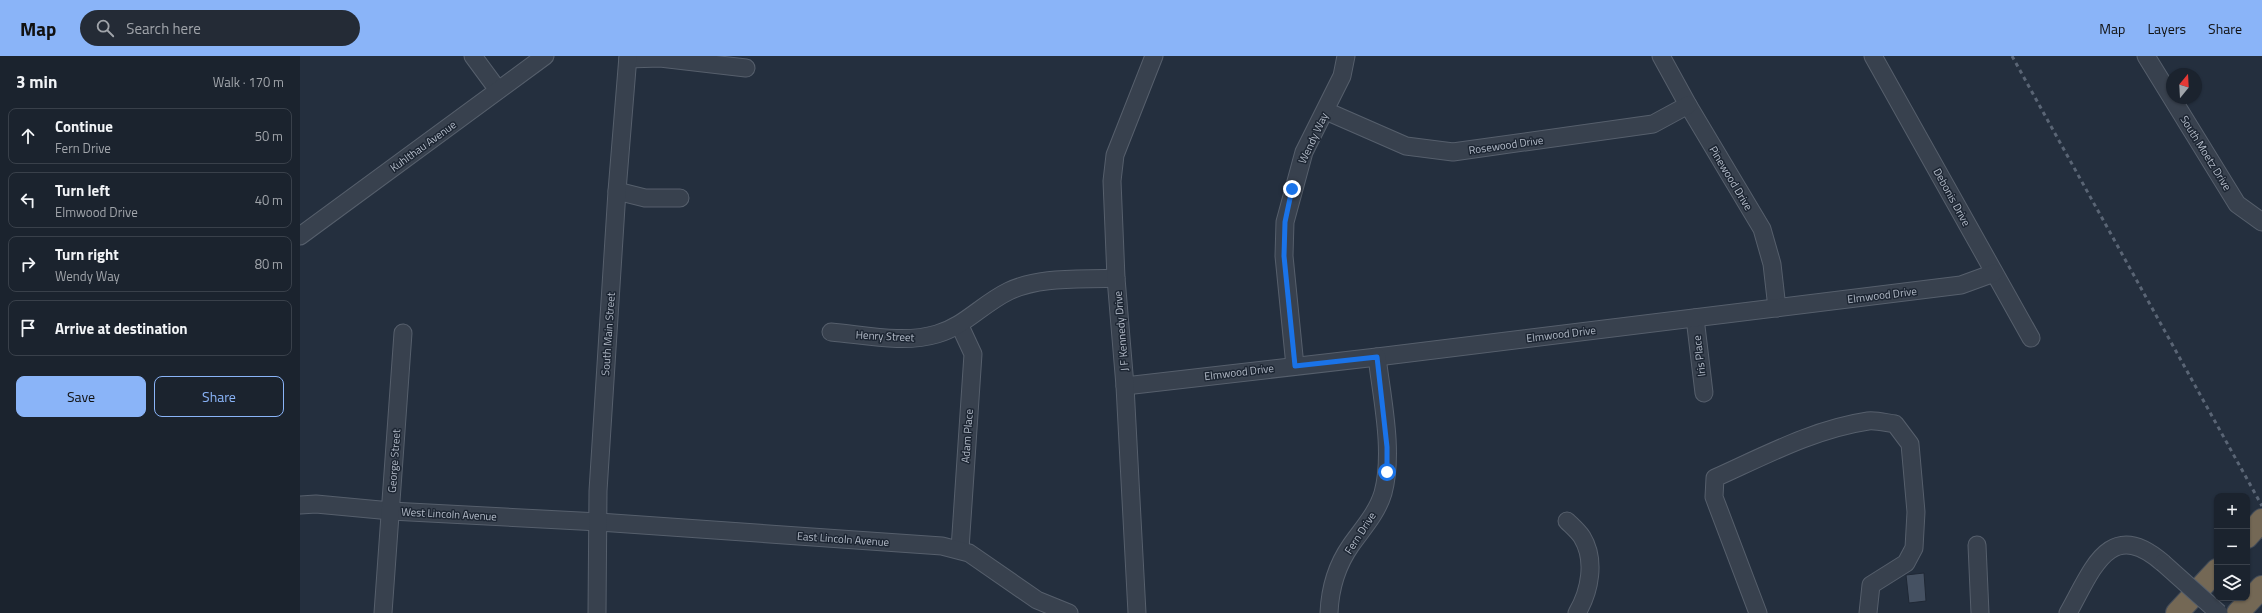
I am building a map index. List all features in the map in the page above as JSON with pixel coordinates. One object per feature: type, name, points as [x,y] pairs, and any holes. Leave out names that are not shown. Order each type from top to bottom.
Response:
[{"type":"highway","points":[[2250,534],[2262,520]]},
{"type":"highway","points":[[2177,613],[2214,573]]},
{"type":"highway","points":[[2238,613],[2262,587]]},
{"type":"street","points":[[473,56],[498,90]]},
{"type":"street","name":"Kuhlthau Avenue","points":[[300,236],[545,56]]},
{"type":"street","name":"J F Kennedy Drive","points":[[1137,613],[1125,386],[1116,278],[1112,181],[1115,155],[1154,56]]},
{"type":"street","name":"Wendy Way","points":[[1295,366],[1284,256],[1285,222],[1304,152],[1326,111],[1342,76],[1346,56]]},
{"type":"street","name":"Pinewood Drive","points":[[1661,56],[1688,106],[1762,229],[1772,264],[1777,308]]},
{"type":"street","name":"Debonis Drive","points":[[1873,56],[2031,338]]},
{"type":"street","name":"South Moetz Drive","points":[[2146,56],[2237,204],[2262,222]]},
{"type":"street","points":[[628,58],[660,58],[746,68]]},
{"type":"street","name":"South Main Street","points":[[597,613],[598,491],[617,191],[628,58]]},
{"type":"street","name":"Rosewood Drive","points":[[1326,111],[1406,146],[1453,152],[1653,124],[1688,106]]},
{"type":"street","points":[[617,191],[645,198],[680,198]]},
{"type":"street","name":"Elmwood Drive","points":[[1125,386],[1777,308],[1961,284],[1994,273]]},
{"type":"street","name":"Henry Street","points":[[831,332],[914,339],[960,326],[986,304],[1010,291],[1038,282],[1116,278]]},
{"type":"street","name":"Iris Place","points":[[1695,318],[1704,393]]},
{"type":"street","name":"Adam Place","points":[[960,326],[973,354],[960,549]]},
{"type":"street","name":"George Street","points":[[383,613],[403,333]]},
{"type":"street","name":"Fern Drive","points":[[1329,613],[1331,592],[1337,570],[1350,546],[1372,517],[1382,494],[1387,472],[1387,447],[1377,357]]},
{"type":"street","points":[[1758,613],[1714,497],[1715,478],[1791,444],[1837,428],[1869,421],[1895,424],[1910,444],[1916,512],[1914,548],[1906,563],[1872,585],[1868,613]]},
{"type":"street","name":"West Lincoln Avenue","points":[[300,505],[316,504],[390,511],[598,522]]},
{"type":"street","points":[[1567,520],[1582,537],[1589,556],[1590,582],[1577,613]]},
{"type":"street","name":"East Lincoln Avenue","points":[[598,522],[960,549],[1037,600],[1069,613]]},
{"type":"street","points":[[2068,613],[2103,554],[2114,547],[2126,544],[2140,546],[2151,552],[2219,613]]},
{"type":"street","points":[[1977,545],[1980,613]]},
{"type":"building","points":[[1924,573],[1926,601],[1909,603],[1906,575]]},
{"type":"railway","points":[[2012,56],[2262,506]]},
{"type":"route","points":[[1292,189],[1285,222],[1284,256],[1295,366],[1377,357],[1387,447],[1387,472]]}]
